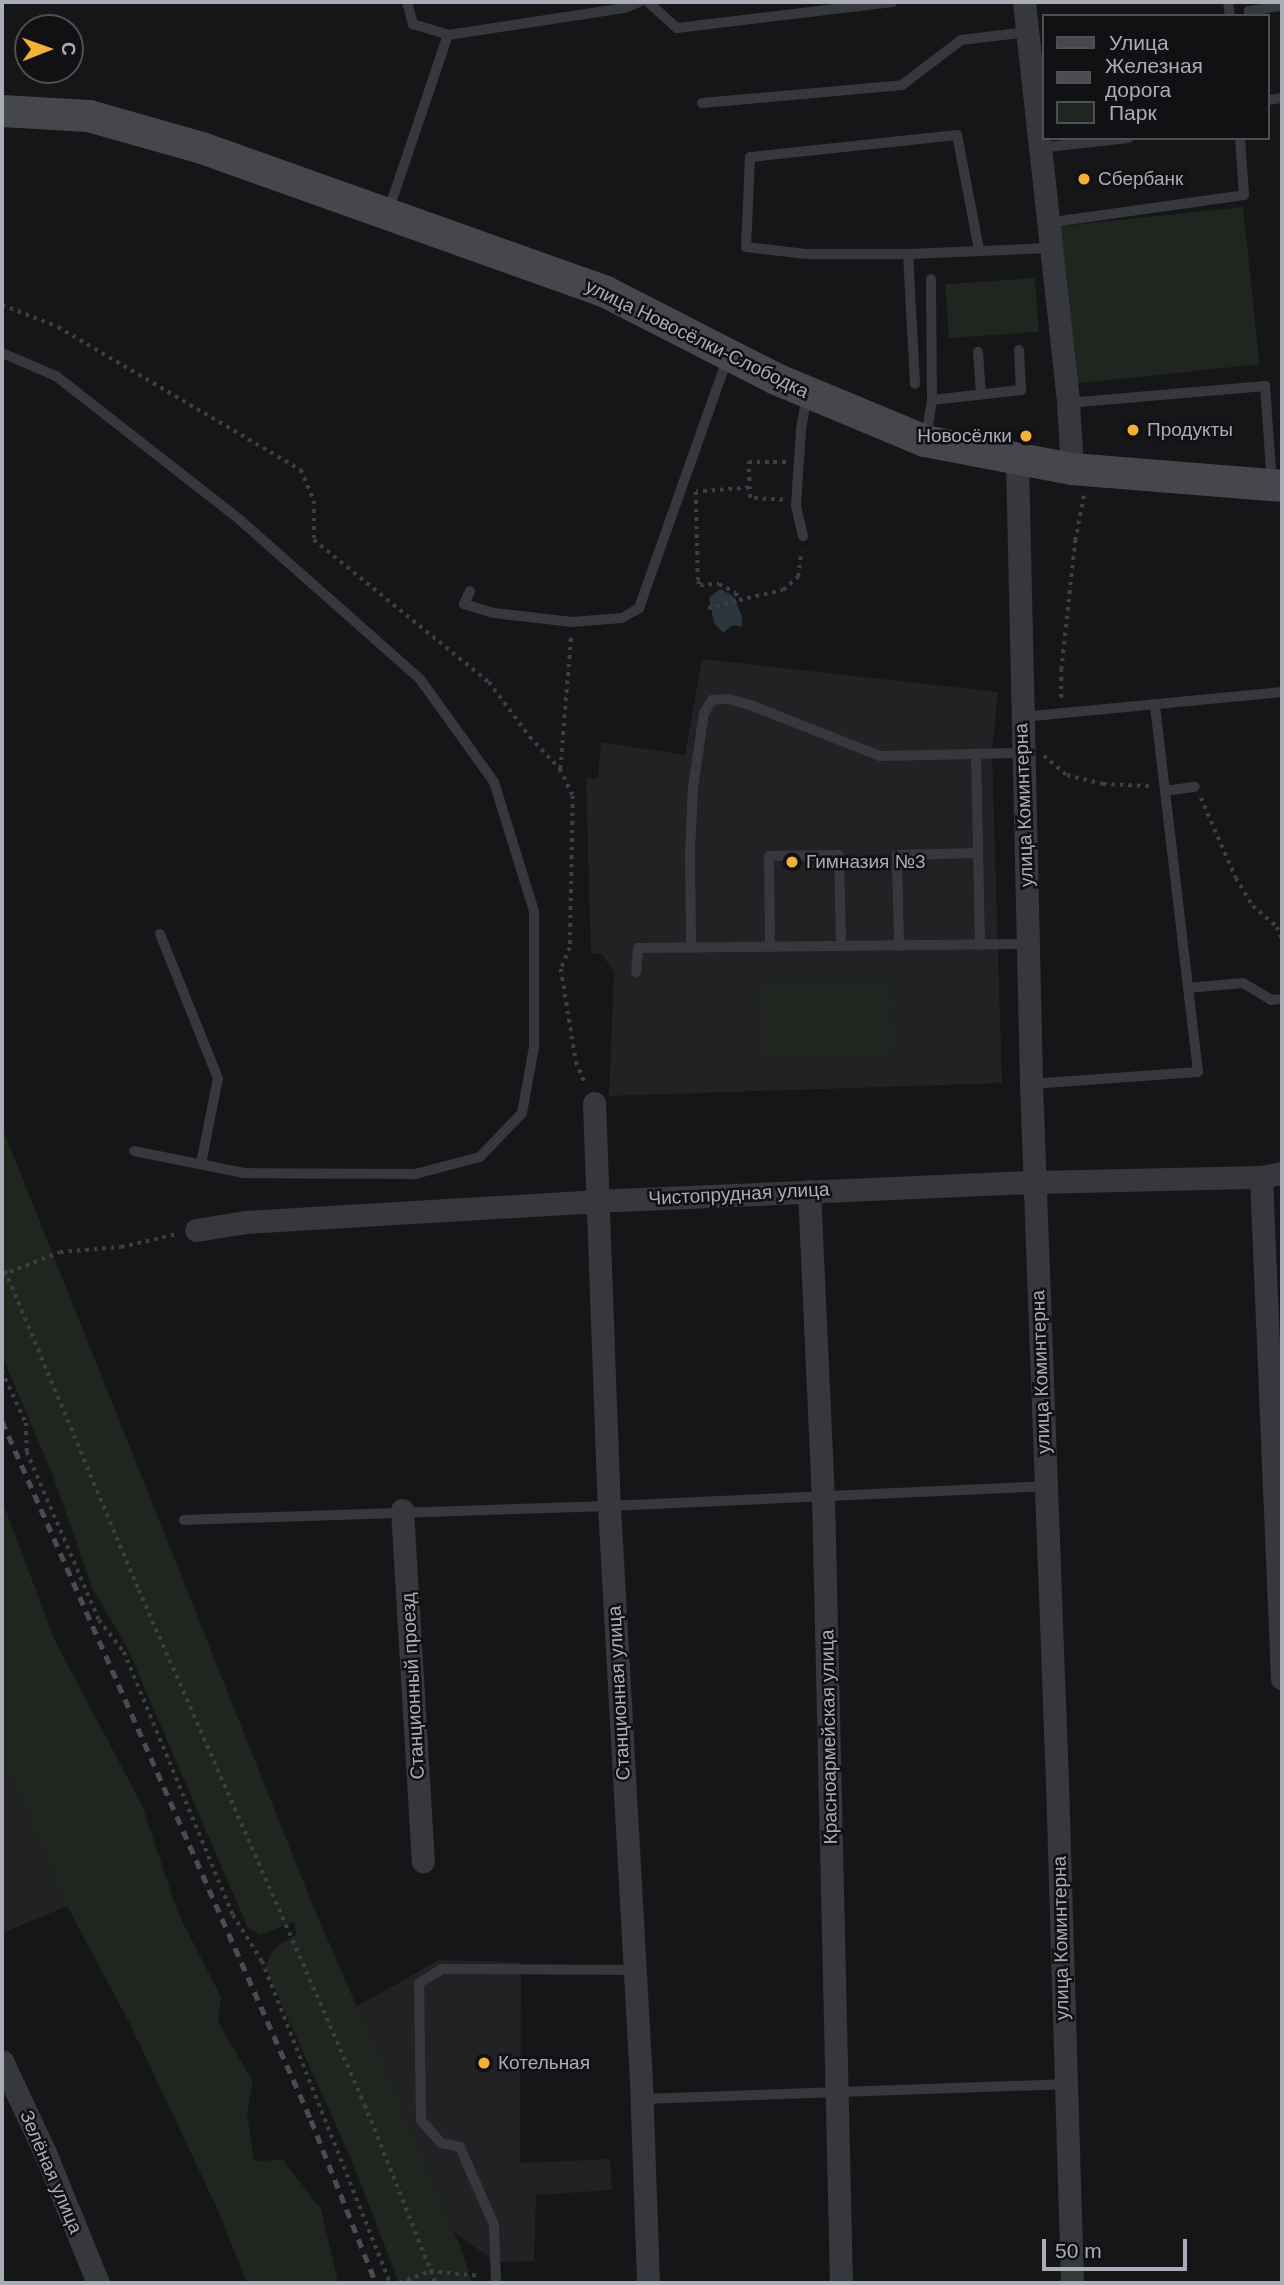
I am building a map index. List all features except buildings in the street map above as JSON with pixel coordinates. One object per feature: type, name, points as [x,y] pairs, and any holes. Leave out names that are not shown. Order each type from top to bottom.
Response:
[{"type":"main road","name":"улица Новосёлки-Слободка","points":[[2,111],[89,116],[202,148],[606,292],[808,393],[925,441],[1080,470],[1277,486]]},
{"type":"street","points":[[1024,2],[1033,38],[1038,148],[1046,223],[1080,470]]},
{"type":"street","name":"улица Коминтерна","points":[[1017,460],[1031,1084],[1072,2283]]},
{"type":"street","name":"Станционная улица","points":[[594,1103],[595,1201],[642,2099],[648,2283]]},
{"type":"street","points":[[1272,1175],[1282,1679]]},
{"type":"street","name":"Чистопрудная улица","points":[[196,1230],[246,1222],[595,1201],[1035,1182],[1272,1175]]},
{"type":"street","name":"Красноармейская улица","points":[[809,1191],[823,1496],[841,2283]]},
{"type":"street","name":"Станционный проезд","points":[[402,1510],[423,1861]]},
{"type":"street","name":"Зелёная улица","points":[[2,2061],[47,2155],[99,2283]]},
{"type":"lane","points":[[407,2],[413,24],[448,35],[625,8],[639,2]]},
{"type":"lane","points":[[648,2],[677,28],[892,2]]},
{"type":"lane","points":[[1249,14],[1249,11],[1282,6]]},
{"type":"lane","points":[[387,215],[448,35]]},
{"type":"lane","points":[[702,103],[902,85],[961,40],[1033,38]]},
{"type":"lane","points":[[979,250],[957,135],[750,157],[746,247],[806,254],[908,254],[1049,247]]},
{"type":"lane","points":[[1038,148],[1110,140]]},
{"type":"lane","points":[[1046,223],[1244,195],[1240,140]]},
{"type":"lane","points":[[908,254],[915,384]]},
{"type":"lane","points":[[925,441],[932,400],[931,279]]},
{"type":"lane","points":[[932,400],[1021,390],[1019,350]]},
{"type":"lane","points":[[978,352],[981,394]]},
{"type":"lane","points":[[2,353],[56,376],[67,384],[239,519],[420,679],[494,782],[534,911],[534,1047],[522,1114],[480,1157],[415,1174],[244,1173],[134,1151]]},
{"type":"lane","points":[[470,591],[464,604],[494,613],[572,622],[622,618],[639,608],[729,354]]},
{"type":"lane","points":[[1069,403],[1265,386],[1277,486]]},
{"type":"lane","points":[[803,536],[797,500],[808,393]]},
{"type":"lane","points":[[1022,718],[1282,692]]},
{"type":"lane","points":[[691,948],[690,851],[693,788],[704,713],[712,700],[728,699],[750,705],[880,756],[1024,753]]},
{"type":"lane","points":[[1031,1084],[1198,1072],[1155,705]]},
{"type":"lane","points":[[976,754],[979,945]]},
{"type":"lane","points":[[1165,791],[1195,787]]},
{"type":"lane","points":[[899,946],[897,855],[978,853]]},
{"type":"lane","points":[[770,947],[769,856],[839,855],[841,946]]},
{"type":"lane","points":[[160,934],[218,1078],[201,1164]]},
{"type":"lane","points":[[636,972],[638,948],[1028,944]]},
{"type":"lane","points":[[1188,988],[1243,983],[1272,1000],[1282,999]]},
{"type":"lane","points":[[184,1520],[402,1510],[609,1506],[1045,1486]]},
{"type":"lane","points":[[496,2283],[494,2225],[460,2147],[441,2143],[421,2120],[419,1983],[442,1969],[635,1970]]},
{"type":"lane","points":[[642,2099],[1064,2084]]},
{"type":"path","points":[[797,500],[750,498],[748,462],[799,462]]},
{"type":"path","points":[[1061,714],[1060,670],[1080,470]]},
{"type":"path","points":[[739,600],[736,593],[719,584],[700,584],[698,581],[695,492],[749,488]]},
{"type":"path","points":[[708,608],[783,590],[798,577],[803,536]]},
{"type":"path","points":[[560,769],[572,622]]},
{"type":"path","points":[[1024,753],[1048,757],[1067,775],[1103,784],[1145,785],[1165,791]]},
{"type":"path","points":[[1195,787],[1218,830],[1236,878],[1253,906],[1277,927],[1282,938]]},
{"type":"path","points":[[4,1275],[61,1252],[121,1247],[196,1230]]},
{"type":"path","points":[[2,1263],[4,1275],[365,2105],[436,2283]]},
{"type":"path","points":[[2,1371],[26,1423],[27,1452],[99,1620],[124,1652],[233,1915],[262,1961],[390,2283]]},
{"type":"path","points":[[399,2283],[430,2271],[481,2276],[488,2283]]},
{"type":"shaded area","points":[[720,589],[733,596],[742,616],[742,627],[733,625],[723,633],[714,623],[709,598]]},
{"type":"shaded area","name":"Гимназия №3","points":[[702,659],[998,692],[992,753],[1002,1083],[609,1096],[614,972],[601,953],[591,954],[586,778],[598,778],[601,742],[685,755]]},
{"type":"shaded area","points":[[2,1755],[67,1906],[2,1933]]},
{"type":"shaded area","points":[[439,1960],[521,1962],[520,2163],[610,2159],[612,2190],[536,2195],[534,2261],[496,2262],[454,2232],[356,2007]]},
{"type":"green space","points":[[1243,207],[1260,364],[1072,384],[1055,227]]},
{"type":"green space","points":[[1035,278],[1039,332],[949,338],[945,284]]},
{"type":"green space","points":[[891,982],[892,1055],[761,1057],[760,984]]},
{"type":"green space","points":[[2,1127],[309,1896],[460,2246],[472,2283],[399,2283],[352,2161],[265,1967],[274,1949],[297,1934],[294,1922],[259,1935],[248,1928],[126,1645],[93,1590],[52,1473],[2,1356]]},
{"type":"green space","points":[[2,1500],[55,1641],[142,1805],[178,1913],[221,1997],[218,2022],[253,2082],[247,2112],[254,2161],[283,2160],[321,2209],[338,2283],[247,2283],[217,2208],[130,2024],[67,1906],[2,1755]]},
{"type":"railway","points":[[2,1421],[311,2120],[376,2283]]},
{"type":"place","name":"Сбербанк","points":[[1084,179]]},
{"type":"place","name":"Продукты","points":[[1133,430]]},
{"type":"place","name":"Новосёлки","points":[[1026,436]]},
{"type":"place","name":"Гимназия №3","points":[[792,862]]},
{"type":"place","name":"Котельная","points":[[484,2063]]}]
